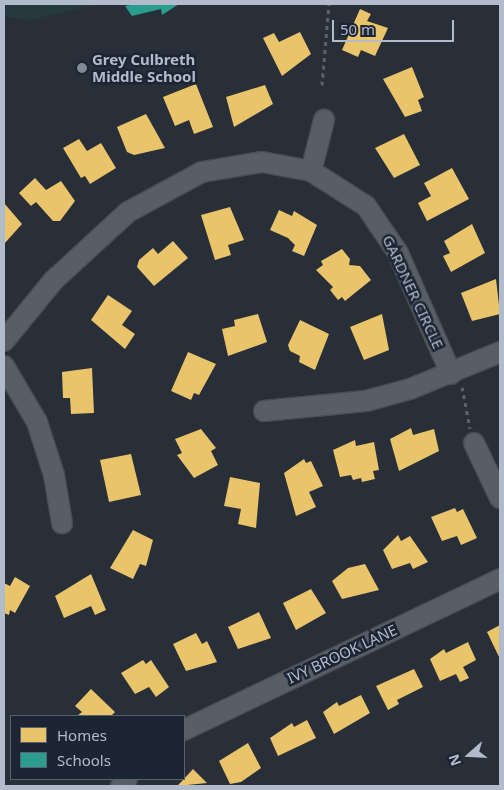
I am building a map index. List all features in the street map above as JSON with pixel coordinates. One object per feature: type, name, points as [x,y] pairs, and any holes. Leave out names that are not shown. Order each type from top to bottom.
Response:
[{"type":"street","points":[[311,171],[324,120]]},
{"type":"street","name":"GARDNER CIRCLE","points":[[4,341],[96,238],[162,190],[202,172],[246,162],[311,171],[356,197],[381,224],[456,379]]},
{"type":"street","points":[[264,411],[366,400],[456,379],[500,352]]},
{"type":"street","points":[[4,366],[37,422],[54,475],[62,523]]},
{"type":"street","points":[[474,443],[500,498]]},
{"type":"street","name":"IVY BROOK LANE","points":[[185,730],[500,579]]},
{"type":"path","points":[[322,85],[329,4]]},
{"type":"path","points":[[456,379],[474,443]]},
{"type":"green space","points":[[4,4],[98,4],[31,20],[4,16]]},
{"type":"building: Homes","points":[[360,9],[371,14],[367,21],[388,28],[375,56],[361,50],[358,57],[342,50]]},
{"type":"building: Homes","points":[[300,32],[311,54],[282,76],[263,38],[274,33],[279,42]]},
{"type":"building: Homes","points":[[412,67],[424,97],[418,100],[422,111],[405,117],[383,79]]},
{"type":"building: Homes","points":[[196,84],[213,127],[194,134],[189,120],[175,126],[163,97]]},
{"type":"building: Homes","points":[[265,85],[273,104],[234,127],[226,97]]},
{"type":"building: Homes","points":[[146,114],[165,148],[134,155],[127,152],[117,127]]},
{"type":"building: Homes","points":[[404,134],[420,165],[394,178],[375,148]]},
{"type":"building: Homes","points":[[79,139],[87,151],[101,143],[116,168],[90,184],[85,176],[81,178],[63,148]]},
{"type":"building: Homes","points":[[452,168],[469,199],[427,221],[418,203],[431,196],[424,183]]},
{"type":"building: Homes","points":[[35,178],[46,190],[61,181],[75,201],[60,221],[53,221],[36,202],[31,206],[19,193]]},
{"type":"building: Homes","points":[[4,203],[22,224],[4,244]]},
{"type":"building: Homes","points":[[230,207],[244,240],[228,245],[231,255],[215,260],[201,215]]},
{"type":"building: Homes","points":[[279,210],[292,216],[294,211],[317,225],[304,256],[292,251],[295,245],[288,238],[270,230]]},
{"type":"building: Homes","points":[[472,224],[485,253],[451,272],[443,256],[450,253],[444,241]]},
{"type":"building: Homes","points":[[173,241],[188,258],[154,286],[137,267],[139,260],[153,248],[158,254]]},
{"type":"building: Homes","points":[[342,249],[350,259],[349,265],[360,266],[371,280],[345,301],[342,297],[338,300],[330,290],[333,287],[316,270],[323,265],[321,261]]},
{"type":"building: Homes","points":[[496,279],[500,314],[472,321],[461,293]]},
{"type":"building: Homes","points":[[108,295],[132,311],[122,325],[135,334],[125,349],[91,320]]},
{"type":"building: Homes","points":[[258,314],[267,342],[228,356],[222,329],[235,326],[234,320]]},
{"type":"building: Homes","points":[[382,314],[389,350],[364,360],[350,327]]},
{"type":"building: Homes","points":[[300,320],[329,334],[315,370],[299,362],[300,356],[290,351],[288,345]]},
{"type":"building: Homes","points":[[188,352],[216,364],[199,395],[194,393],[191,400],[171,391]]},
{"type":"building: Homes","points":[[92,368],[94,413],[71,414],[70,398],[63,398],[62,372]]},
{"type":"building: Homes","points":[[411,428],[413,435],[434,429],[439,451],[399,471],[390,439]]},
{"type":"building: Homes","points":[[201,429],[216,448],[211,451],[218,465],[194,478],[177,455],[182,453],[175,439]]},
{"type":"building: Homes","points":[[355,440],[356,446],[374,442],[379,470],[373,471],[375,479],[362,482],[361,478],[353,480],[351,475],[340,477],[333,450]]},
{"type":"building: Homes","points":[[131,454],[141,495],[109,502],[100,460]]},
{"type":"building: Homes","points":[[304,459],[306,463],[311,461],[323,486],[309,492],[316,507],[296,516],[284,473]]},
{"type":"building: Homes","points":[[230,477],[260,483],[256,528],[238,524],[241,509],[224,506]]},
{"type":"building: Homes","points":[[455,508],[457,512],[463,509],[477,538],[461,545],[457,536],[442,541],[431,517]]},
{"type":"building: Homes","points":[[133,530],[153,540],[146,566],[140,564],[133,579],[110,568]]},
{"type":"building: Homes","points":[[398,535],[401,541],[410,536],[428,562],[413,569],[410,563],[392,569],[383,550]]},
{"type":"building: Homes","points":[[365,564],[379,590],[342,599],[332,581],[348,568]]},
{"type":"building: Homes","points":[[91,574],[106,610],[95,615],[91,606],[64,618],[55,596]]},
{"type":"building: Homes","points":[[15,577],[30,586],[15,613],[10,610],[9,615],[4,613],[4,583],[10,586]]},
{"type":"building: Homes","points":[[311,589],[326,613],[296,630],[283,603]]},
{"type":"building: Homes","points":[[259,612],[271,638],[238,649],[228,627]]},
{"type":"building: Homes","points":[[500,625],[500,659],[487,632]]},
{"type":"building: Homes","points":[[196,633],[202,644],[207,641],[217,662],[186,671],[173,644]]},
{"type":"building: Homes","points":[[468,642],[476,660],[463,667],[469,678],[460,682],[456,674],[440,681],[430,659],[444,649],[446,653]]},
{"type":"building: Homes","points":[[143,660],[146,664],[151,660],[169,687],[156,697],[149,687],[135,694],[121,673]]},
{"type":"building: Homes","points":[[414,669],[423,687],[397,700],[399,704],[388,710],[376,686]]},
{"type":"building: Homes","points":[[91,689],[115,712],[112,715],[78,715],[82,712],[75,706]]},
{"type":"building: Homes","points":[[361,695],[370,713],[334,734],[323,712],[337,702],[339,706]]},
{"type":"building: Homes","points":[[307,720],[316,738],[278,756],[270,738],[292,723],[294,727]]},
{"type":"building: Homes","points":[[248,743],[261,768],[241,782],[230,784],[219,761]]},
{"type":"building: Homes","points":[[193,769],[207,783],[177,786],[185,780]]},
{"type":"building: Schools","points":[[135,4],[179,4],[162,15],[161,9],[132,16],[125,6]]},
{"type":"place","name":"Grey Culbreth Middle School","points":[[82,68]]}]
